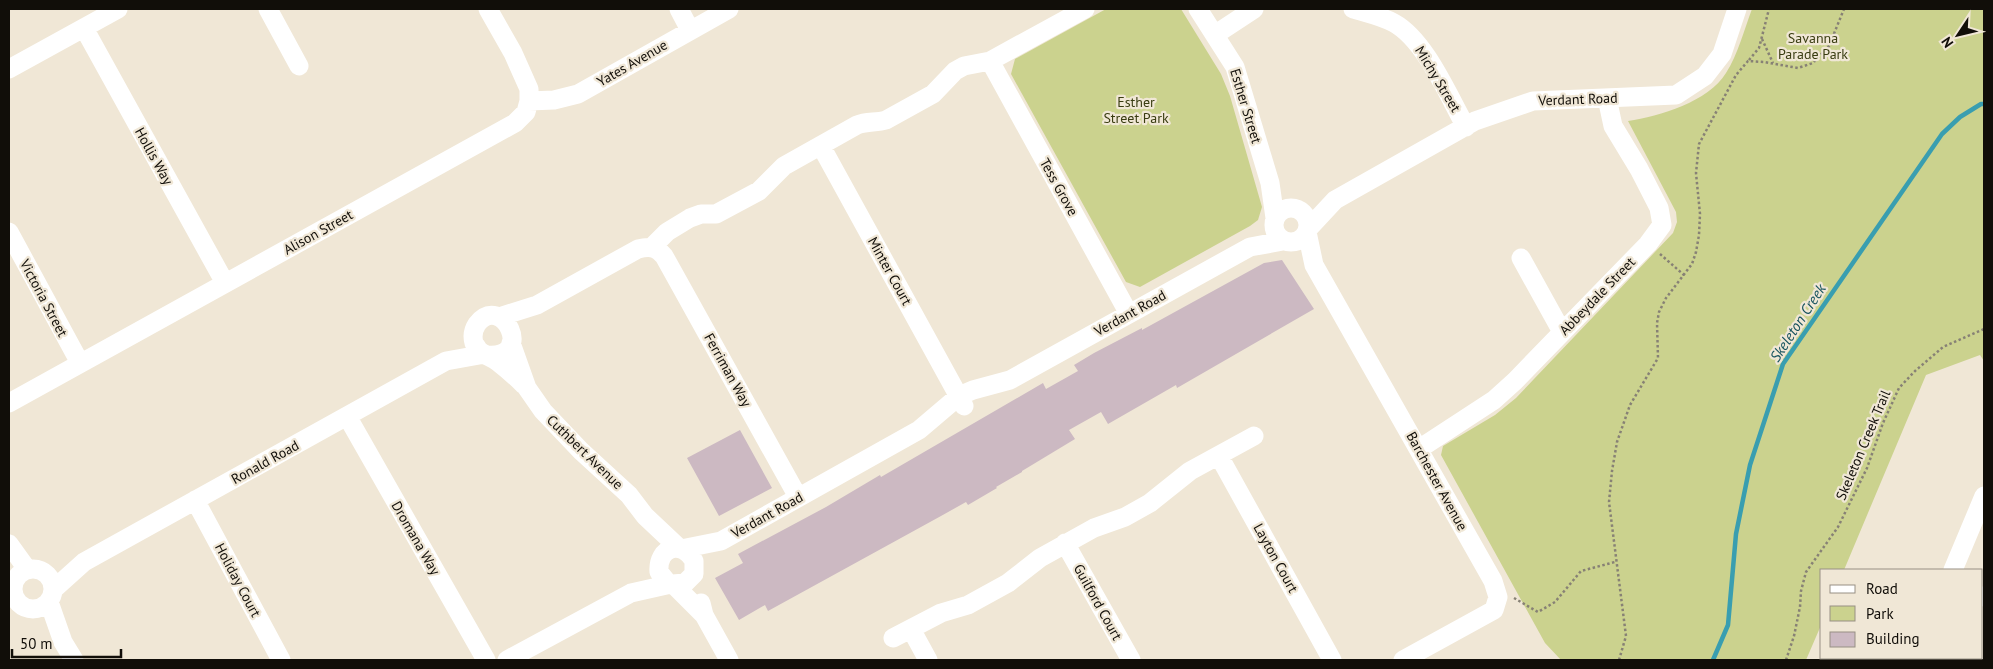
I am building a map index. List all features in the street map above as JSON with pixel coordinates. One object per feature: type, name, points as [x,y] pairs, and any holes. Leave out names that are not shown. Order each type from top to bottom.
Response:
[{"type":"street","points":[[9,69],[118,9]]},
{"type":"street","points":[[268,9],[299,66]]},
{"type":"street","points":[[488,9],[523,74],[529,89],[529,101]]},
{"type":"street","points":[[679,9],[690,30]]},
{"type":"street","name":"Yates Avenue","points":[[529,101],[554,100],[578,94],[729,9]]},
{"type":"street","points":[[537,305],[522,322],[502,353],[496,356],[486,354],[476,346],[473,340],[475,328],[484,318],[499,317],[537,305],[638,249],[648,246],[652,248],[667,232],[690,218],[701,214],[716,214],[759,191],[784,166],[857,125],[886,120],[934,94],[956,71],[964,66],[990,61],[1085,9]]},
{"type":"street","name":"Esther Street","points":[[1198,9],[1216,34],[1235,67],[1270,183],[1275,219]]},
{"type":"street","points":[[1216,34],[1254,9]]},
{"type":"street","name":"Michy Street","points":[[1353,9],[1392,22],[1408,32],[1423,51],[1466,127]]},
{"type":"street","name":"Verdant Road","points":[[1294,208],[1335,200],[1475,121],[1534,101],[1676,95],[1705,76],[1722,54],[1737,9]]},
{"type":"street","name":"Hollis Way","points":[[84,28],[225,284]]},
{"type":"street","name":"Tess Grove","points":[[990,61],[1129,314]]},
{"type":"street","name":"Abbeydale Street","points":[[1419,449],[1494,400],[1515,381],[1648,244],[1662,225],[1659,208],[1639,169],[1613,126],[1607,98]]},
{"type":"street","name":"Alison Street","points":[[9,403],[515,123],[526,112],[529,101]]},
{"type":"street","name":"Minter Court","points":[[821,146],[962,401]]},
{"type":"street","name":"Esther Street","points":[[1270,183],[1294,208]]},
{"type":"street","name":"Verdant Road","points":[[1308,230],[1335,200]]},
{"type":"street","points":[[1294,208],[1306,216],[1308,230],[1299,241],[1285,242],[1275,232],[1275,219],[1282,210],[1294,208]]},
{"type":"street","name":"Verdant Road","points":[[1250,248],[1275,219]]},
{"type":"street","name":"Barchester Avenue","points":[[1308,230],[1314,265],[1493,581],[1497,594]]},
{"type":"street","name":"Victoria Street","points":[[9,232],[80,363]]},
{"type":"street","name":"Verdant Road","points":[[695,568],[721,541],[919,430],[962,401],[973,390],[1010,380],[1250,248],[1285,242]]},
{"type":"street","name":"Barchester Avenue","points":[[1285,242],[1314,265]]},
{"type":"street","name":"Ferriman Way","points":[[652,248],[658,250],[664,256],[798,497]]},
{"type":"street","points":[[1521,258],[1562,332]]},
{"type":"street","points":[[499,317],[509,325],[512,340]]},
{"type":"street","name":"Ronald Road","points":[[446,361],[475,328]]},
{"type":"street","name":"Cuthbert Avenue","points":[[512,340],[527,388]]},
{"type":"street","name":"Cuthbert Avenue","points":[[486,354],[527,388],[543,411],[562,432],[629,495],[645,516],[680,548]]},
{"type":"street","name":"Ronald Road","points":[[33,604],[84,562],[446,361],[486,354]]},
{"type":"street","name":"Dromana Way","points":[[347,416],[486,660]]},
{"type":"street","points":[[893,638],[940,613],[968,605],[1008,583],[1040,558],[1065,543],[1094,528],[1125,517],[1150,503],[1190,471],[1254,436]]},
{"type":"street","name":"Layton Court","points":[[1219,456],[1332,660]]},
{"type":"street","points":[[1953,569],[1984,496]]},
{"type":"street","name":"Holiday Court","points":[[195,500],[281,660]]},
{"type":"street","name":"Cuthbert Avenue","points":[[645,516],[661,558]]},
{"type":"street","name":"Verdant Road","points":[[680,548],[721,541]]},
{"type":"street","name":"Guilford Court","points":[[1065,543],[1131,660]]},
{"type":"street","points":[[9,544],[22,580],[18,602],[33,604],[63,642],[74,660]]},
{"type":"street","points":[[630,592],[670,550],[680,548],[691,555],[695,568],[697,590],[704,615],[729,660]]},
{"type":"street","points":[[9,551],[22,580]]},
{"type":"street","points":[[661,558],[659,572],[662,578],[672,584],[704,615]]},
{"type":"street","name":"Ronald Road","points":[[22,580],[84,562]]},
{"type":"street","points":[[507,660],[630,592],[685,583],[690,579],[695,568]]},
{"type":"street","points":[[22,580],[50,576],[33,604]]},
{"type":"street","points":[[1403,660],[1494,610],[1498,598],[1497,594]]},
{"type":"street","points":[[911,629],[928,660]]},
{"type":"path","points":[[1619,660],[1626,636],[1624,611],[1615,562],[1609,502],[1617,442],[1630,405],[1658,358],[1657,323],[1659,312],[1666,298],[1692,264],[1699,235],[1700,214],[1696,158],[1699,144],[1732,81],[1756,54],[1762,39],[1768,9]]},
{"type":"path","points":[[1748,61],[1798,68],[1819,59],[1834,37],[1844,9]]},
{"type":"path","points":[[1762,39],[1773,63]]},
{"type":"path","points":[[1648,244],[1684,274]]},
{"type":"path","name":"Skeleton Creek Trail","points":[[1786,660],[1794,636],[1806,572],[1838,527],[1867,468],[1899,388],[1914,371],[1943,347],[1984,329]]},
{"type":"path","points":[[1497,594],[1507,593],[1522,604],[1538,612],[1555,602],[1581,571],[1615,562]]},
{"type":"green space","name":"Esther Street Park","points":[[1106,9],[1181,9],[1221,74],[1230,96],[1262,207],[1258,220],[1250,226],[1140,287],[1126,282],[1011,74],[1015,59]]},
{"type":"green space","name":"Savanna Parade Park","points":[[1752,9],[1984,9],[1984,361],[1980,355],[1926,375],[1844,569],[1820,569],[1820,628],[1806,660],[1561,660],[1545,643],[1441,455],[1443,446],[1495,415],[1516,398],[1673,233],[1677,222],[1676,212],[1628,121],[1682,106],[1708,92],[1726,73],[1741,42]]},
{"type":"building","points":[[1282,260],[1314,309],[1177,388],[1176,385],[1108,424],[1101,412],[1069,430],[1075,439],[968,505],[966,502],[768,611],[765,605],[739,620],[715,578],[743,563],[738,554],[826,507],[880,475],[881,477],[1043,383],[1046,389],[1078,371],[1074,365],[1094,353],[1142,328],[1142,330],[1264,263]]},
{"type":"building","points":[[740,430],[772,488],[719,516],[687,458]]},
{"type":"waterway","name":"Skeleton Creek","points":[[1713,660],[1728,625],[1736,534],[1750,465],[1783,364],[1942,134],[1960,117],[1984,104]]}]
